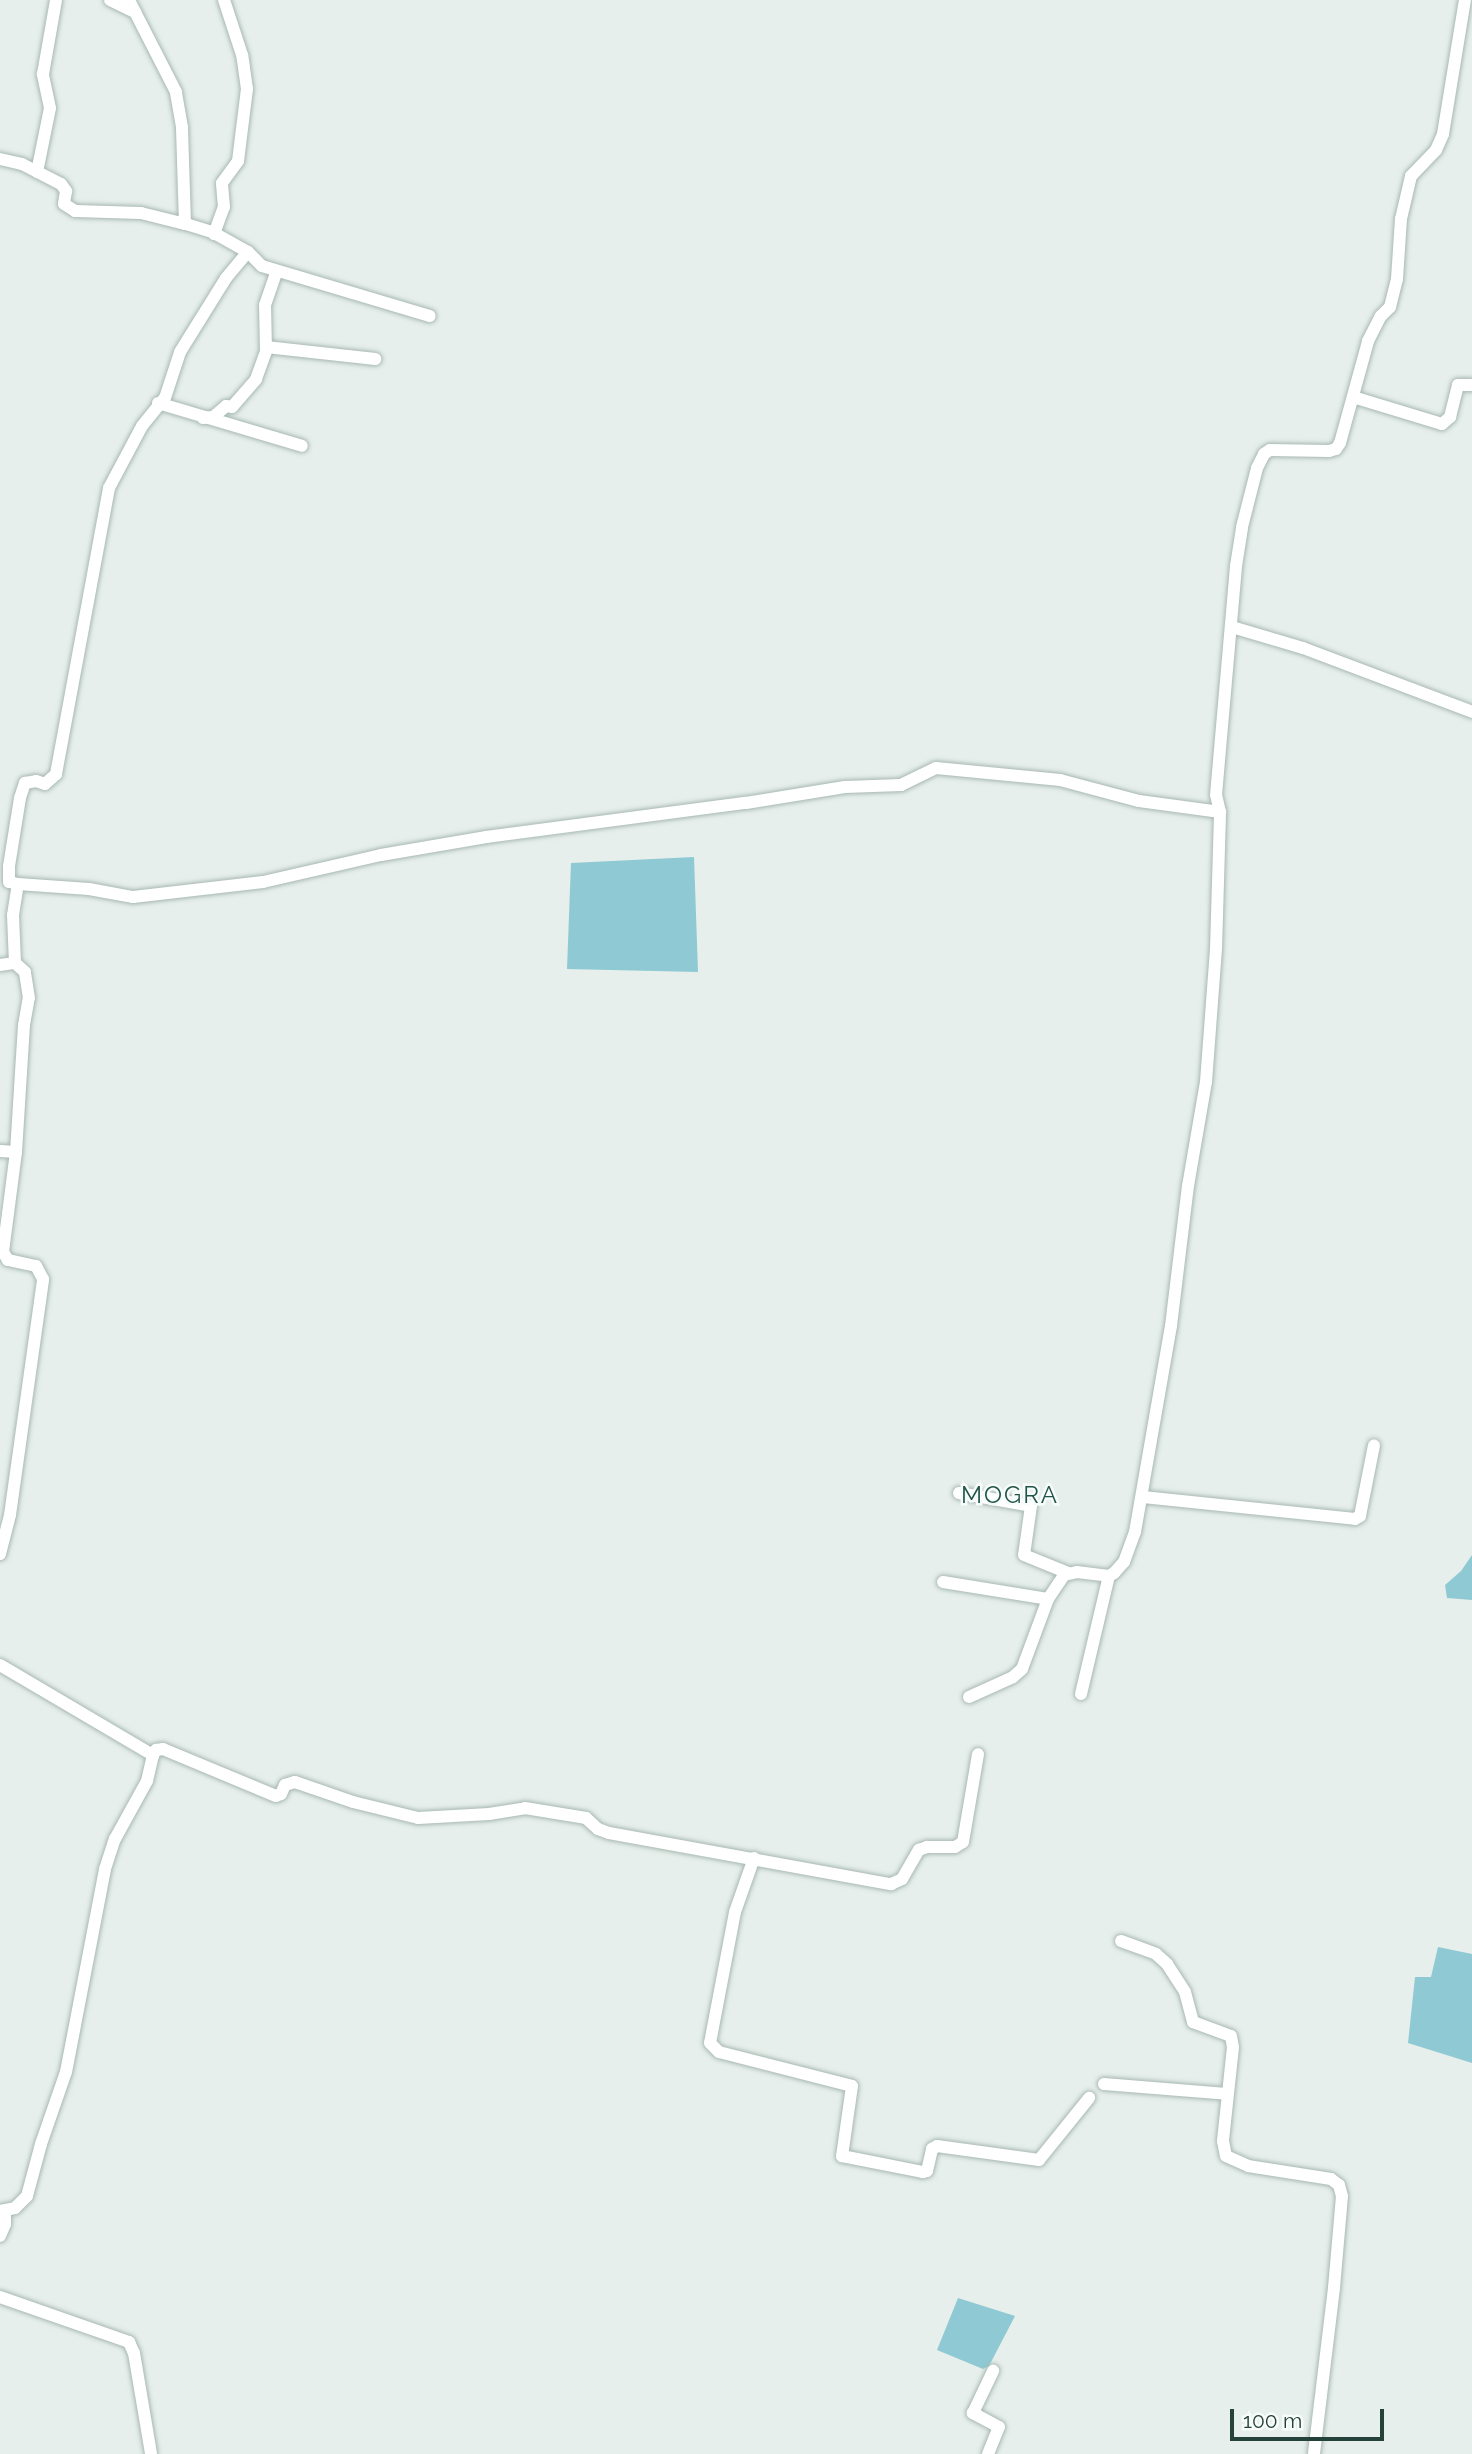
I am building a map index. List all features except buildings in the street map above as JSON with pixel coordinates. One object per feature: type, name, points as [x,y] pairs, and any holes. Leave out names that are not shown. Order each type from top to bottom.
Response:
[{"type":"street","points":[[37,172],[49,116],[50,96],[43,75],[56,0]]},
{"type":"street","points":[[110,0],[136,12]]},
{"type":"street","points":[[129,0],[176,92],[182,128],[185,224]]},
{"type":"street","points":[[213,233],[224,207],[222,183],[238,161],[247,89],[242,55],[224,0]]},
{"type":"street","points":[[1081,1695],[1108,1576],[1124,1562],[1143,1497],[1206,1082],[1216,949],[1220,812],[1216,795],[1242,527],[1257,468],[1264,454],[1270,450],[1318,452],[1336,449],[1368,341],[1381,316],[1390,307],[1396,279],[1401,219],[1411,176],[1439,145],[1443,134],[1465,0]]},
{"type":"street","points":[[0,159],[61,184],[66,191],[64,204],[75,211],[141,213],[199,227],[248,252],[262,266],[430,316]]},
{"type":"street","points":[[248,252],[205,310],[180,352],[165,398],[158,403],[142,426],[109,488],[56,774],[45,784],[36,781],[24,783],[9,866],[9,882],[89,889],[132,897],[262,882],[368,858],[486,836],[746,803],[845,787],[901,785],[936,768],[1060,780],[1139,801],[1220,812]]},
{"type":"street","points":[[203,418],[213,416],[238,401],[256,379],[266,347],[265,306],[277,271]]},
{"type":"street","points":[[266,347],[375,359]]},
{"type":"street","points":[[1353,397],[1442,424],[1450,417],[1458,385],[1472,385]]},
{"type":"street","points":[[158,403],[302,446]]},
{"type":"street","points":[[1232,627],[1303,648],[1472,712]]},
{"type":"street","points":[[0,1554],[10,1515],[43,1279],[36,1266],[8,1260],[3,1252],[16,1152],[24,1025],[29,998],[25,972],[15,963],[13,915],[18,884]]},
{"type":"street","points":[[0,965],[15,963]]},
{"type":"street","points":[[0,1151],[16,1152]]},
{"type":"street","points":[[1143,1497],[1355,1519],[1360,1516],[1374,1445]]},
{"type":"street","points":[[959,1493],[1031,1506],[1024,1555],[1068,1573],[1108,1576]]},
{"type":"street","points":[[969,1697],[1013,1677],[1022,1668],[1048,1600],[1068,1573]]},
{"type":"street","points":[[943,1582],[1048,1600]]},
{"type":"street","points":[[0,1665],[153,1755]]},
{"type":"street","points":[[0,2236],[5,2224],[3,2211],[15,2208],[27,2196],[41,2144],[61,2089],[105,1869],[115,1839],[147,1781],[153,1755],[163,1749],[276,1796],[281,1794],[285,1785],[295,1782],[353,1802],[418,1818],[489,1814],[525,1808],[586,1818],[598,1829],[609,1833],[897,1883],[919,1850],[927,1847],[955,1847],[963,1843],[978,1754]]},
{"type":"street","points":[[754,1858],[735,1912],[711,2048],[852,2086],[842,2156],[923,2172],[927,2171],[932,2149],[937,2146],[1040,2160],[1089,2098]]},
{"type":"street","points":[[1121,1941],[1156,1954],[1167,1964],[1185,1992],[1193,2022],[1231,2036],[1233,2047],[1223,2151],[1230,2160],[1259,2168],[1331,2179],[1339,2185],[1342,2196],[1314,2454]]},
{"type":"street","points":[[1104,2084],[1227,2094]]},
{"type":"street","points":[[0,2298],[129,2342],[134,2353],[151,2454]]},
{"type":"street","points":[[988,2454],[999,2427],[973,2413],[993,2371]]},
{"type":"water","points":[[694,857],[698,972],[567,969],[571,863]]},
{"type":"water","points":[[1472,1555],[1472,1600],[1447,1598],[1445,1585],[1461,1571]]},
{"type":"water","points":[[1438,1947],[1472,1954],[1472,2063],[1408,2043],[1415,1977],[1431,1977]]},
{"type":"water","points":[[958,2298],[1015,2316],[989,2366],[983,2369],[937,2350]]},
{"type":"district","name":"MOGRA","points":[[1010,1495]]}]
